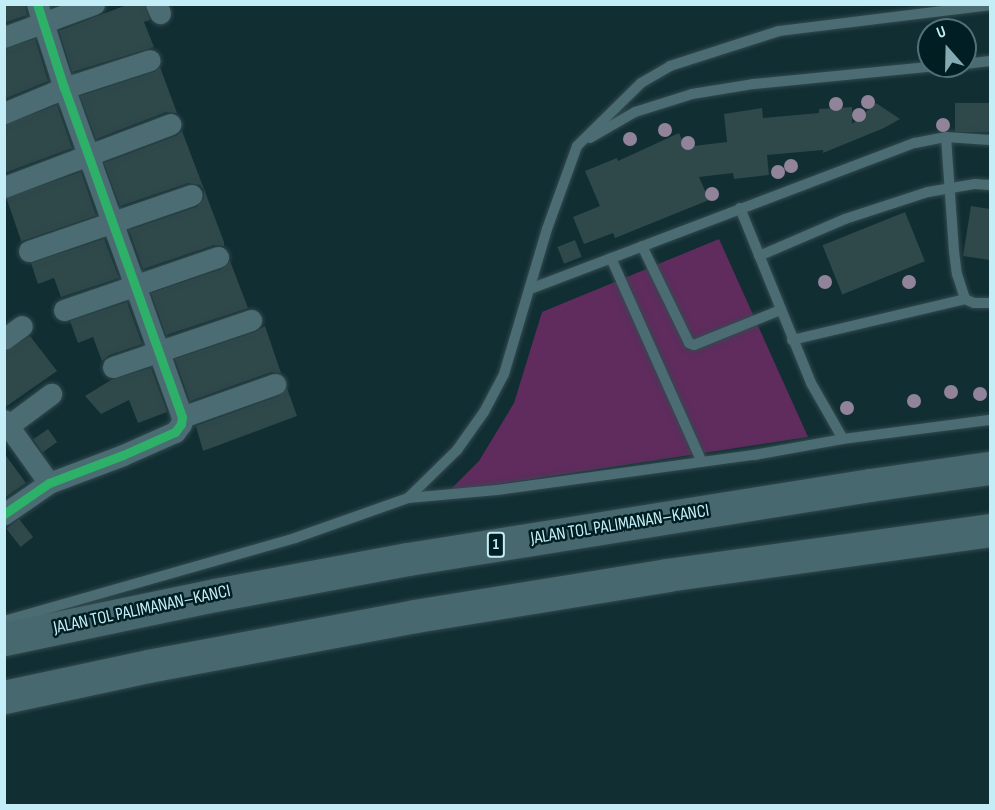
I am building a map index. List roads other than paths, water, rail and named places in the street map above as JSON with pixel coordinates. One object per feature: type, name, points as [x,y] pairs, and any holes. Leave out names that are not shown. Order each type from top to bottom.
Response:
[{"type":"highway","name":"JALAN TOL PALIMANAN–KANCI","points":[[4,639],[215,595],[408,559],[990,468]]},
{"type":"highway","points":[[4,697],[148,666],[415,616],[667,575],[990,530]]},
{"type":"street","points":[[4,38],[41,14],[94,4]]},
{"type":"street","points":[[4,514],[49,483],[123,455],[175,432],[182,417],[90,153],[64,88],[41,14]]},
{"type":"street","points":[[4,113],[64,88],[150,60]]},
{"type":"street","points":[[4,187],[171,124]]},
{"type":"street","points":[[29,251],[192,195]]},
{"type":"street","points":[[64,310],[218,257]]},
{"type":"street","points":[[112,367],[250,320]]},
{"type":"street","points":[[4,339],[22,326]]},
{"type":"street","points":[[182,417],[275,384]]},
{"type":"street","points":[[49,483],[6,423],[51,394]]},
{"type":"lane","points":[[408,498],[457,450],[484,412],[504,374],[547,229],[577,146],[641,83],[670,66],[779,31],[990,5]]},
{"type":"lane","points":[[577,146],[635,112],[692,94],[754,84],[917,68]]},
{"type":"lane","points":[[530,289],[915,143],[946,137],[990,140]]},
{"type":"lane","points":[[946,137],[956,263],[965,299]]},
{"type":"lane","points":[[759,256],[845,219],[951,187],[990,185]]},
{"type":"lane","points":[[740,208],[792,340],[816,391],[843,439]]},
{"type":"lane","points":[[642,246],[688,343],[694,345],[780,310]]},
{"type":"lane","points":[[611,258],[702,462]]},
{"type":"lane","points":[[792,340],[965,299],[974,303],[990,303]]},
{"type":"lane","points":[[4,621],[295,538],[408,498],[497,489],[702,462],[843,439],[990,420]]}]
